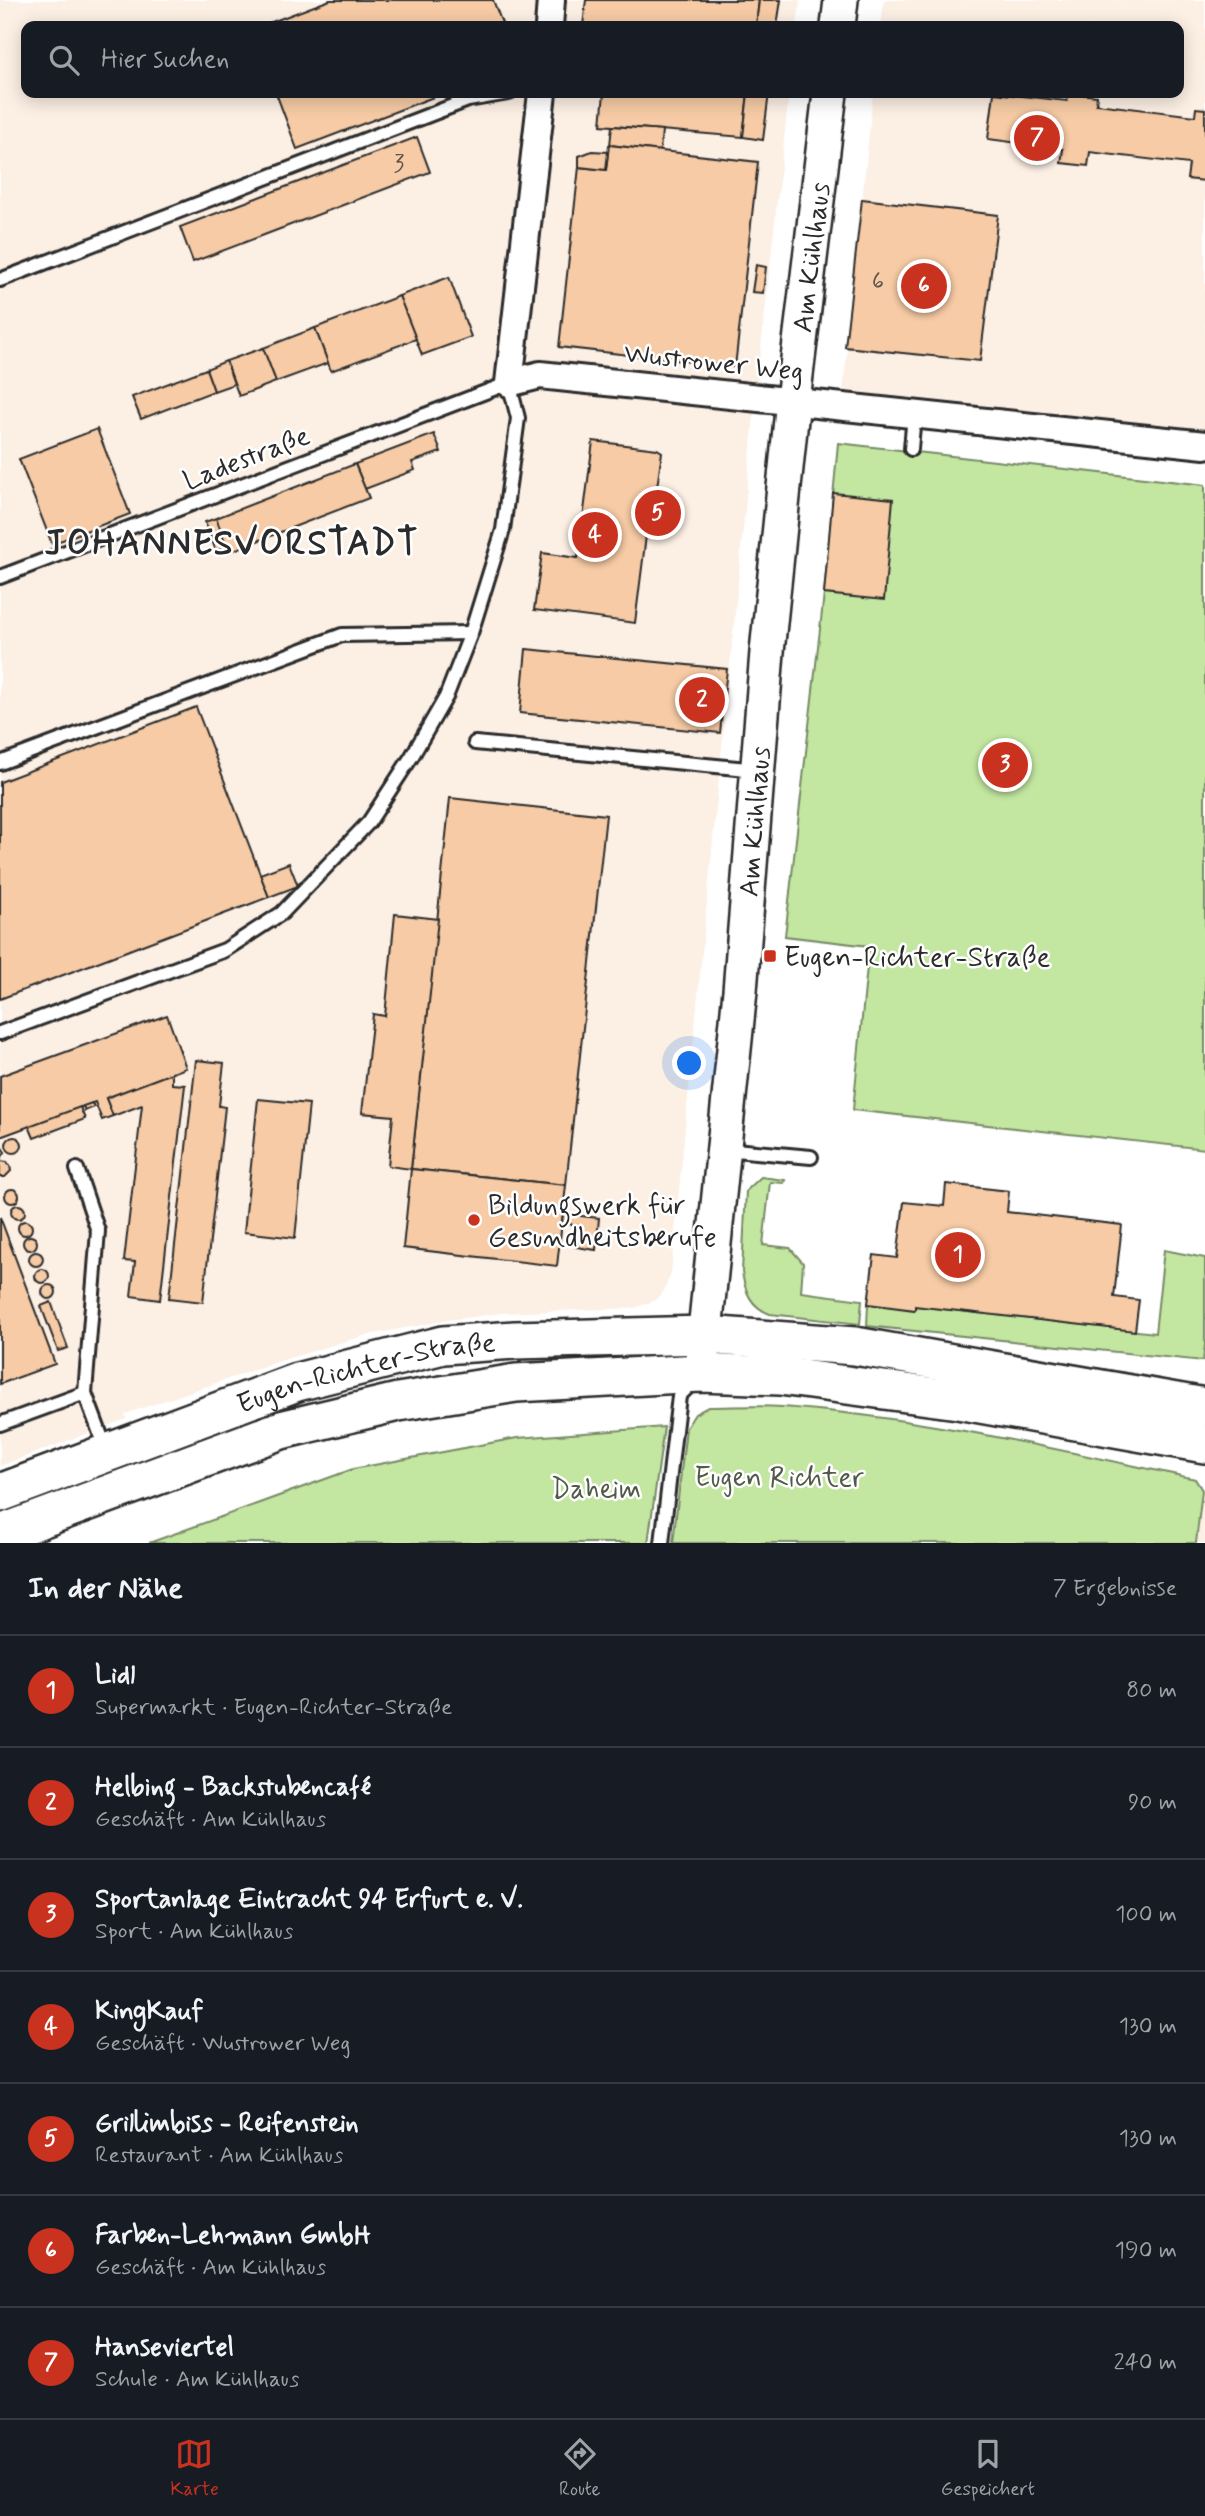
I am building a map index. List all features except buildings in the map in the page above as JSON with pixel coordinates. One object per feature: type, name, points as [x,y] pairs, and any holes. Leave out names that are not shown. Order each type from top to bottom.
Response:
[{"type":"main road","name":"Eugen-Richter-Straße","points":[[0,1493],[297,1382],[443,1345],[515,1340],[705,1335],[855,1346],[1205,1407]]},
{"type":"main road","name":"Eugen-Richter-Straße","points":[[0,1534],[281,1430],[398,1402],[516,1383],[701,1373],[780,1377],[958,1401],[1205,1444]]},
{"type":"street","points":[[549,21],[551,0]]},
{"type":"street","points":[[839,21],[841,0]]},
{"type":"street","points":[[509,383],[541,98]]},
{"type":"street","name":"Am Kühlhaus","points":[[701,1373],[793,400],[829,98]]},
{"type":"street","name":"Wustrower Weg","points":[[509,383],[540,375],[1205,445]]},
{"type":"lane","points":[[0,280],[468,100],[480,98]]},
{"type":"lane","points":[[0,1034],[225,950],[282,913],[369,822],[446,697],[471,633],[503,530],[518,418],[509,383]]},
{"type":"lane","name":"Ladestraße","points":[[0,577],[509,383]]},
{"type":"lane","points":[[911,449],[914,413]]},
{"type":"lane","points":[[0,763],[341,635],[471,633]]},
{"type":"lane","points":[[475,743],[758,770]]},
{"type":"lane","points":[[724,1149],[811,1157]]},
{"type":"lane","points":[[77,1170],[98,1231],[85,1393],[108,1454]]},
{"type":"lane","points":[[662,1543],[679,1396],[701,1373]]},
{"type":"lane","points":[[0,1424],[85,1393]]},
{"type":"shaded area","points":[[0,0],[800,0],[798,21],[21,21],[21,98],[788,98],[758,375],[671,1273],[664,1291],[654,1301],[634,1308],[501,1313],[363,1336],[283,1360],[125,1414],[126,1419],[0,1466]]},
{"type":"shaded area","points":[[884,0],[1205,0],[1205,432],[843,391],[872,98],[1184,98],[1184,21],[882,21]]},
{"type":"shaded area","points":[[1202,1490],[1205,1490],[1205,1543],[1196,1543]]},
{"type":"green space","points":[[838,443],[1205,485],[1205,1149],[853,1110],[869,946],[785,936],[824,594]]},
{"type":"green space","points":[[761,1177],[785,1180],[784,1183],[770,1182],[763,1245],[790,1248],[803,1263],[801,1292],[862,1300],[860,1324],[770,1314],[750,1298],[742,1272],[746,1191]]},
{"type":"green space","points":[[1164,1250],[1205,1258],[1203,1361],[867,1326],[868,1304],[914,1309],[915,1306],[1155,1333]]},
{"type":"green space","name":"Eugen Richter","points":[[708,1407],[782,1407],[886,1418],[1041,1446],[1195,1479],[1202,1490],[1196,1543],[673,1543],[686,1428],[695,1414]]},
{"type":"green space","name":"Daheim","points":[[664,1427],[648,1543],[149,1543],[353,1469],[517,1438]]},
{"type":"green space","points":[[199,1435],[201,1441],[0,1516],[0,1509]]},
{"type":"place","name":"Hanseviertel","points":[[1037,138]]},
{"type":"place","name":"Farben-Lehmann GmbH","points":[[924,286]]},
{"type":"place","name":"Grillimbiss - Reifenstein","points":[[658,513]]},
{"type":"place","name":"KingKauf","points":[[595,535]]},
{"type":"place","name":"Helbing - Backstubencafé","points":[[702,700]]},
{"type":"place","name":"Sportanlage Eintracht 94 Erfurt e. V.","points":[[1005,765]]},
{"type":"place","name":"Eugen-Richter-Straße","points":[[770,956]]},
{"type":"place","name":"Bildungswerk für Gesundheitsberufe","points":[[474,1220]]},
{"type":"place","name":"Lidl","points":[[958,1255]]},
{"type":"district","name":"JOHANNESVORSTADT","points":[[232,542]]}]
